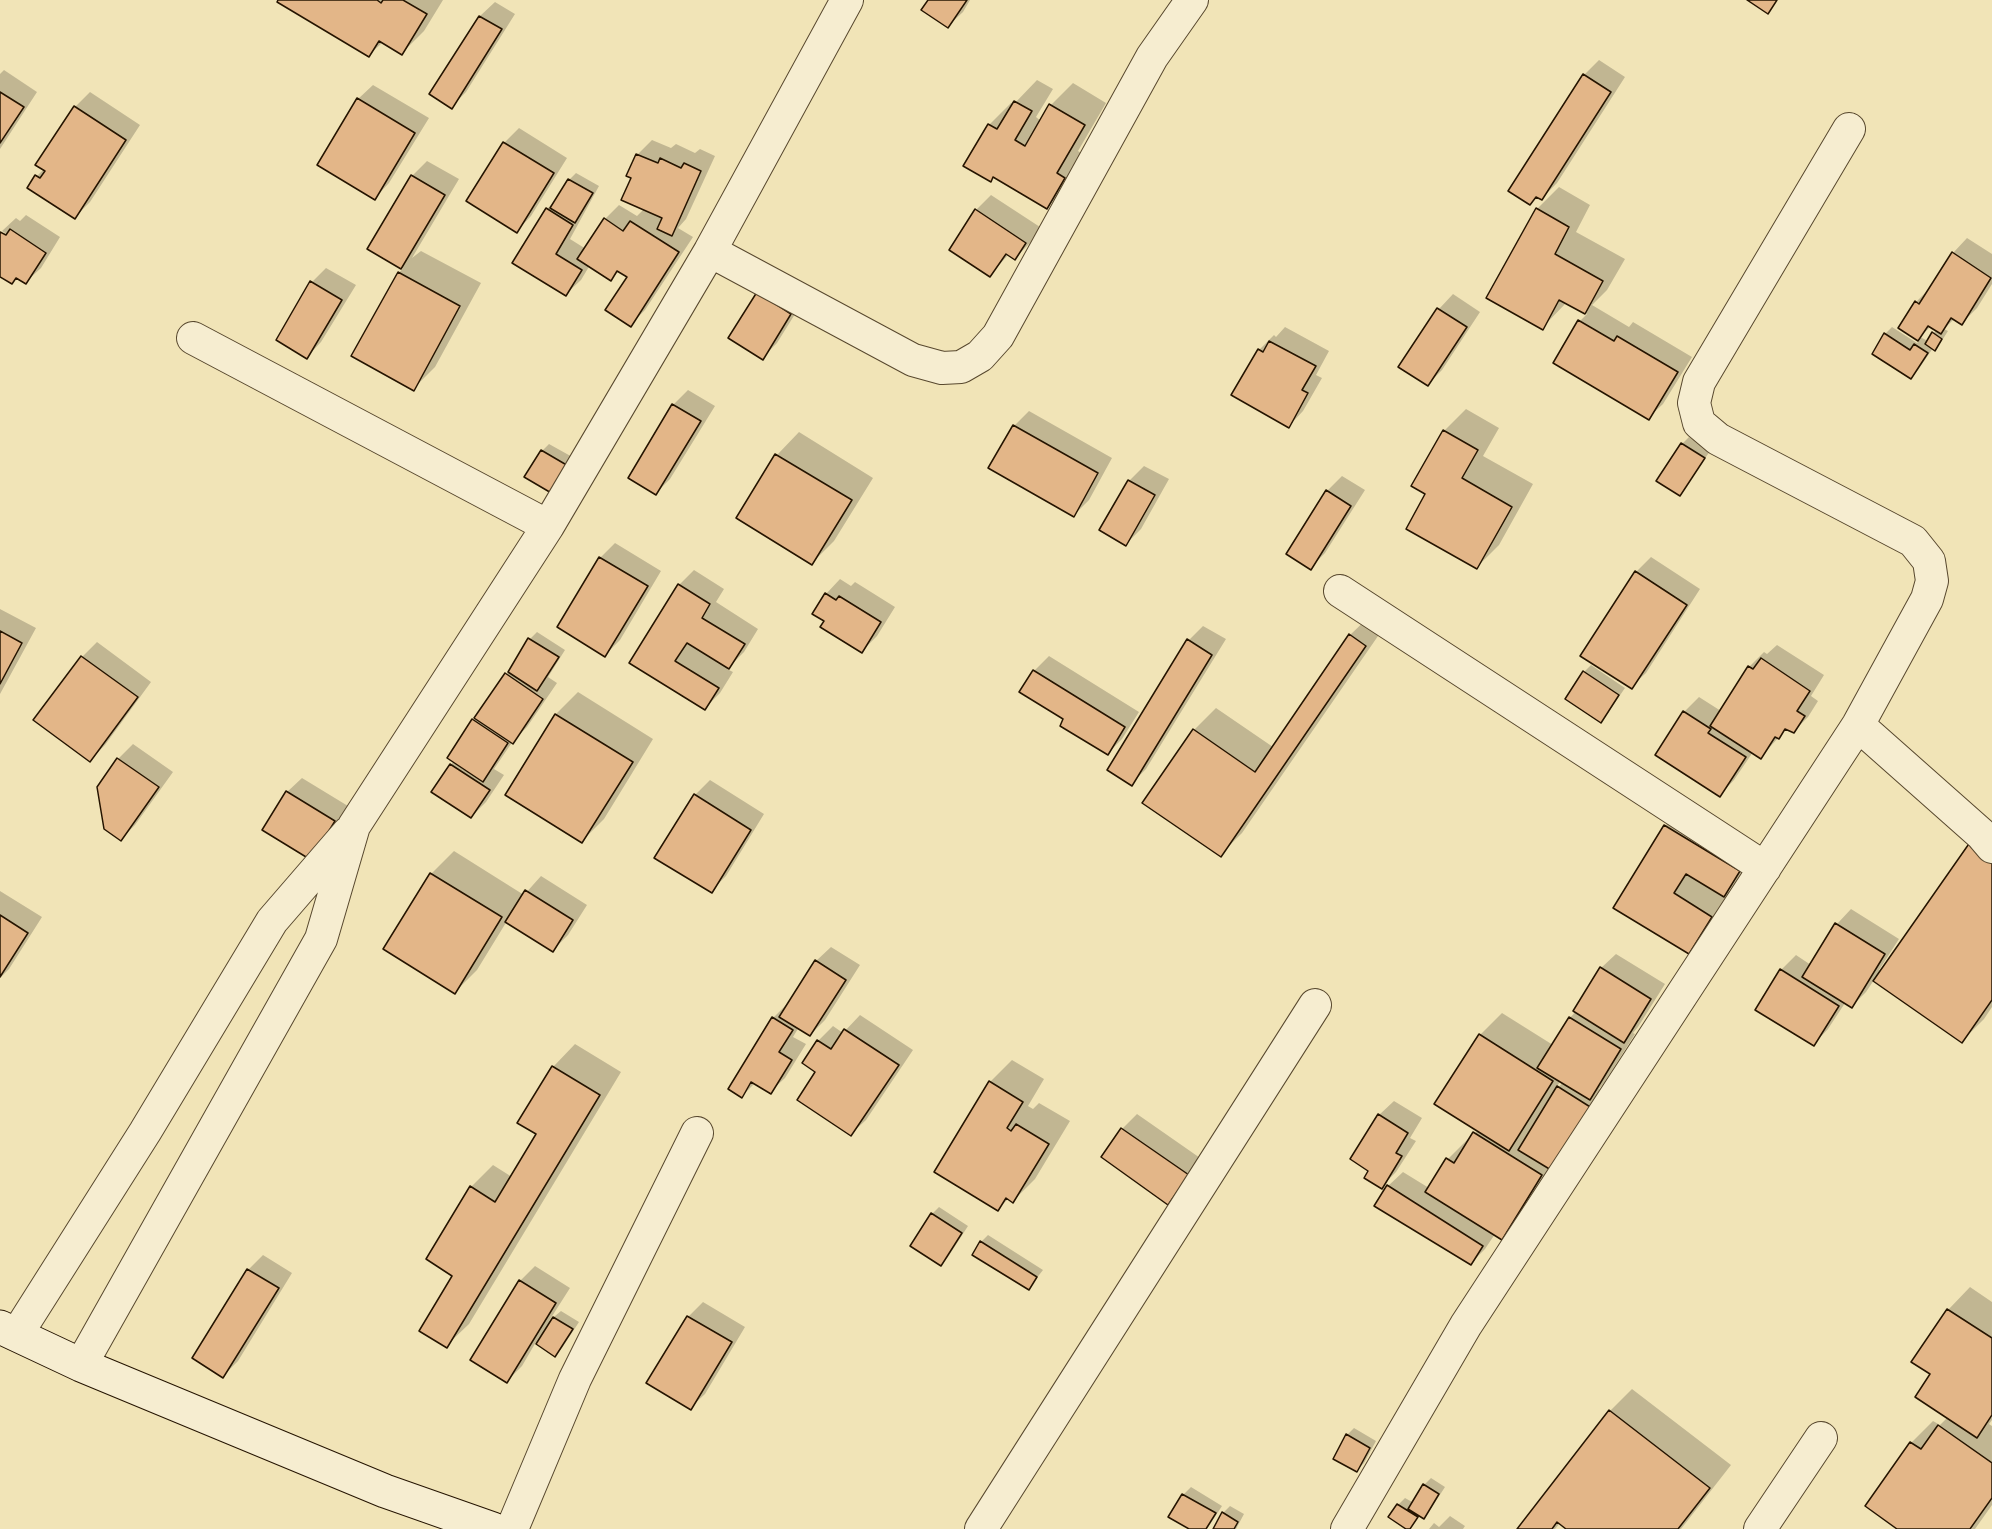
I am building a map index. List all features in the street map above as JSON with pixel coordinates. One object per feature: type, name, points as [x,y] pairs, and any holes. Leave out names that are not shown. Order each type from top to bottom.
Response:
[{"type":"street","points":[[710,251],[914,360],[942,368],[961,367],[980,356],[998,336],[1152,57],[1191,0]]},
{"type":"street","points":[[493,1529],[385,1491],[81,1365],[8,1330],[145,1132],[272,921],[354,826],[548,526],[710,251],[843,1]]},
{"type":"street","points":[[1347,1529],[1466,1325],[1858,725],[1927,599],[1932,581],[1929,561],[1913,541],[1718,439],[1699,423],[1694,403],[1699,382],[1849,129]]},
{"type":"street","points":[[193,338],[548,526]]},
{"type":"street","points":[[1340,591],[1765,868]]},
{"type":"street","points":[[1858,725],[1981,834],[1992,847]]},
{"type":"street","points":[[81,1365],[321,939],[354,826]]},
{"type":"street","points":[[981,1529],[1315,1005]]},
{"type":"street","points":[[512,1529],[575,1379],[697,1133]]},
{"type":"street","points":[[1760,1529],[1821,1438]]},
{"type":"building","points":[[278,0],[377,0],[381,3],[383,0],[403,0],[427,14],[402,55],[379,41],[369,57],[277,2]]},
{"type":"building","points":[[928,0],[967,0],[948,28],[921,10]]},
{"type":"building","points":[[1747,0],[1777,0],[1768,14]]},
{"type":"building","points":[[479,16],[502,29],[452,109],[429,94]]},
{"type":"building","points":[[1583,74],[1611,92],[1542,200],[1536,197],[1530,205],[1508,191]]},
{"type":"building","points":[[0,92],[24,107],[0,143]]},
{"type":"building","points":[[357,98],[415,133],[375,200],[317,165]]},
{"type":"building","points":[[1014,101],[1032,111],[1015,140],[1025,146],[1049,104],[1085,125],[1057,173],[1065,178],[1047,209],[993,177],[991,182],[963,166],[988,124],[997,129]]},
{"type":"building","points":[[74,106],[126,140],[75,219],[27,188],[35,175],[40,178],[45,171],[35,165]]},
{"type":"building","points":[[503,142],[554,173],[517,233],[466,201]]},
{"type":"building","points":[[636,154],[658,163],[660,158],[681,168],[684,163],[701,171],[672,236],[657,229],[662,218],[621,200],[631,178],[626,176]]},
{"type":"building","points":[[411,175],[445,195],[401,269],[367,249]]},
{"type":"building","points":[[568,179],[593,193],[575,223],[550,208]]},
{"type":"building","points":[[546,208],[573,225],[556,254],[582,270],[566,296],[512,263]]},
{"type":"building","points":[[1536,208],[1569,227],[1555,254],[1603,281],[1585,314],[1559,300],[1543,330],[1486,298]]},
{"type":"building","points":[[975,209],[1026,243],[1015,260],[1006,254],[990,277],[949,250]]},
{"type":"building","points":[[604,218],[623,231],[630,221],[679,252],[631,327],[605,310],[627,277],[617,271],[611,281],[577,259]]},
{"type":"building","points":[[10,229],[46,253],[26,284],[16,278],[12,284],[0,277],[0,232],[6,235]]},
{"type":"building","points":[[1952,252],[1991,278],[1962,325],[1951,318],[1941,334],[1928,326],[1918,341],[1898,328],[1915,301],[1919,304]]},
{"type":"building","points":[[398,272],[460,306],[414,391],[351,356]]},
{"type":"building","points":[[310,281],[342,300],[307,359],[276,340]]},
{"type":"building","points":[[757,292],[791,314],[763,360],[728,338]]},
{"type":"building","points":[[1437,308],[1467,327],[1428,386],[1398,367]]},
{"type":"building","points":[[1578,320],[1614,341],[1617,336],[1678,372],[1649,420],[1553,363]]},
{"type":"building","points":[[1932,332],[1942,339],[1935,351],[1925,344]]},
{"type":"building","points":[[1884,333],[1910,350],[1914,344],[1928,353],[1911,379],[1872,354]]},
{"type":"building","points":[[1269,341],[1316,366],[1302,390],[1308,393],[1289,428],[1231,395],[1258,349],[1263,352]]},
{"type":"building","points":[[672,404],[701,421],[656,495],[628,478]]},
{"type":"building","points":[[1013,425],[1098,473],[1074,517],[988,468]]},
{"type":"building","points":[[1443,430],[1478,450],[1462,478],[1512,507],[1477,569],[1406,529],[1425,494],[1411,486]]},
{"type":"building","points":[[1681,443],[1705,458],[1680,496],[1656,481]]},
{"type":"building","points":[[541,450],[570,467],[553,494],[524,477]]},
{"type":"building","points":[[775,454],[852,500],[812,565],[736,518]]},
{"type":"building","points":[[1128,480],[1155,495],[1126,546],[1099,530]]},
{"type":"building","points":[[1326,490],[1351,506],[1311,570],[1286,554]]},
{"type":"building","points":[[599,557],[648,586],[605,657],[557,627]]},
{"type":"building","points":[[1635,571],[1687,605],[1632,689],[1580,656]]},
{"type":"building","points":[[678,584],[710,604],[702,618],[745,644],[729,669],[687,643],[675,661],[719,688],[705,710],[629,663]]},
{"type":"building","points":[[825,593],[836,600],[839,596],[881,622],[862,653],[820,627],[824,621],[812,614]]},
{"type":"building","points":[[0,631],[22,643],[0,684]]},
{"type":"building","points":[[1349,634],[1366,646],[1221,857],[1142,803],[1193,729],[1255,772]]},
{"type":"building","points":[[528,638],[559,657],[537,691],[508,672]]},
{"type":"building","points":[[1187,639],[1212,655],[1132,786],[1107,770]]},
{"type":"building","points":[[81,656],[138,697],[90,762],[33,720]]},
{"type":"building","points":[[1761,658],[1810,691],[1797,711],[1805,716],[1794,733],[1785,729],[1779,739],[1775,737],[1761,759],[1710,726],[1748,666],[1753,669]]},
{"type":"building","points":[[1033,670],[1125,727],[1108,755],[1060,726],[1063,719],[1019,692]]},
{"type":"building","points":[[1583,671],[1619,695],[1601,723],[1565,699]]},
{"type":"building","points":[[505,673],[543,699],[513,744],[474,718]]},
{"type":"building","points":[[1683,711],[1711,729],[1708,733],[1746,757],[1720,797],[1655,755]]},
{"type":"building","points":[[555,714],[633,762],[582,843],[505,795]]},
{"type":"building","points":[[472,719],[508,743],[483,782],[447,758]]},
{"type":"building","points":[[117,758],[159,787],[121,841],[104,829],[97,787]]},
{"type":"building","points":[[450,764],[490,790],[471,818],[431,792]]},
{"type":"building","points":[[286,791],[335,821],[311,860],[262,830]]},
{"type":"building","points":[[694,794],[751,830],[712,893],[654,858]]},
{"type":"building","points":[[1664,825],[1740,871],[1724,897],[1686,874],[1674,893],[1712,917],[1689,954],[1613,908]]},
{"type":"building","points":[[1973,838],[1992,851],[1992,1000],[1962,1043],[1873,981]]},
{"type":"building","points":[[430,873],[502,917],[455,994],[383,949]]},
{"type":"building","points":[[525,890],[573,920],[553,952],[505,922]]},
{"type":"building","points":[[0,915],[28,933],[0,977]]},
{"type":"building","points":[[1835,923],[1885,954],[1852,1008],[1802,977]]},
{"type":"building","points":[[815,960],[846,980],[810,1036],[779,1017]]},
{"type":"building","points":[[1600,967],[1651,999],[1624,1043],[1573,1011]]},
{"type":"building","points":[[1780,969],[1839,1006],[1814,1046],[1755,1010]]},
{"type":"building","points":[[772,1017],[793,1030],[779,1052],[792,1060],[771,1094],[751,1082],[742,1098],[728,1089]]},
{"type":"building","points":[[1569,1017],[1621,1049],[1590,1100],[1537,1068]]},
{"type":"building","points":[[844,1029],[899,1065],[851,1136],[797,1100],[815,1072],[802,1063],[817,1040],[831,1049]]},
{"type":"building","points":[[1479,1034],[1553,1081],[1509,1151],[1434,1104]]},
{"type":"building","points":[[552,1066],[600,1095],[447,1348],[419,1331],[452,1276],[426,1259],[470,1186],[495,1202],[536,1134],[517,1123]]},
{"type":"building","points":[[989,1081],[1023,1102],[1007,1128],[1011,1131],[1016,1124],[1049,1144],[1013,1203],[1006,1198],[998,1211],[934,1172]]},
{"type":"building","points":[[1557,1086],[1595,1110],[1556,1173],[1518,1150]]},
{"type":"building","points":[[1378,1114],[1408,1133],[1396,1153],[1402,1156],[1382,1189],[1364,1178],[1368,1171],[1350,1159]]},
{"type":"building","points":[[1121,1128],[1189,1175],[1168,1205],[1101,1157]]},
{"type":"building","points":[[1473,1132],[1542,1175],[1502,1240],[1425,1192],[1446,1158],[1454,1163]]},
{"type":"building","points":[[1387,1185],[1483,1246],[1471,1265],[1374,1206]]},
{"type":"building","points":[[931,1213],[962,1233],[941,1266],[910,1246]]},
{"type":"building","points":[[980,1241],[1037,1277],[1029,1290],[972,1255]]},
{"type":"building","points":[[247,1269],[279,1288],[223,1378],[192,1358]]},
{"type":"building","points":[[519,1280],[556,1303],[507,1383],[470,1360]]},
{"type":"building","points":[[1947,1309],[1992,1338],[1992,1415],[1977,1438],[1915,1397],[1930,1374],[1911,1362]]},
{"type":"building","points":[[687,1316],[732,1342],[691,1410],[646,1383]]},
{"type":"building","points":[[553,1317],[573,1329],[555,1357],[536,1344]]},
{"type":"building","points":[[1609,1410],[1710,1488],[1678,1529],[1566,1529],[1557,1522],[1552,1529],[1517,1529]]},
{"type":"building","points":[[1938,1425],[1992,1463],[1992,1498],[1970,1529],[1897,1529],[1865,1506],[1910,1442],[1921,1449]]},
{"type":"building","points":[[1346,1434],[1370,1448],[1357,1472],[1333,1459]]},
{"type":"building","points":[[1423,1484],[1439,1494],[1424,1519],[1408,1509]]},
{"type":"building","points":[[1182,1494],[1216,1513],[1206,1529],[1189,1529],[1168,1517]]},
{"type":"building","points":[[1397,1504],[1418,1517],[1410,1529],[1406,1529],[1388,1517]]},
{"type":"building","points":[[1222,1512],[1238,1522],[1234,1529],[1213,1529]]}]
